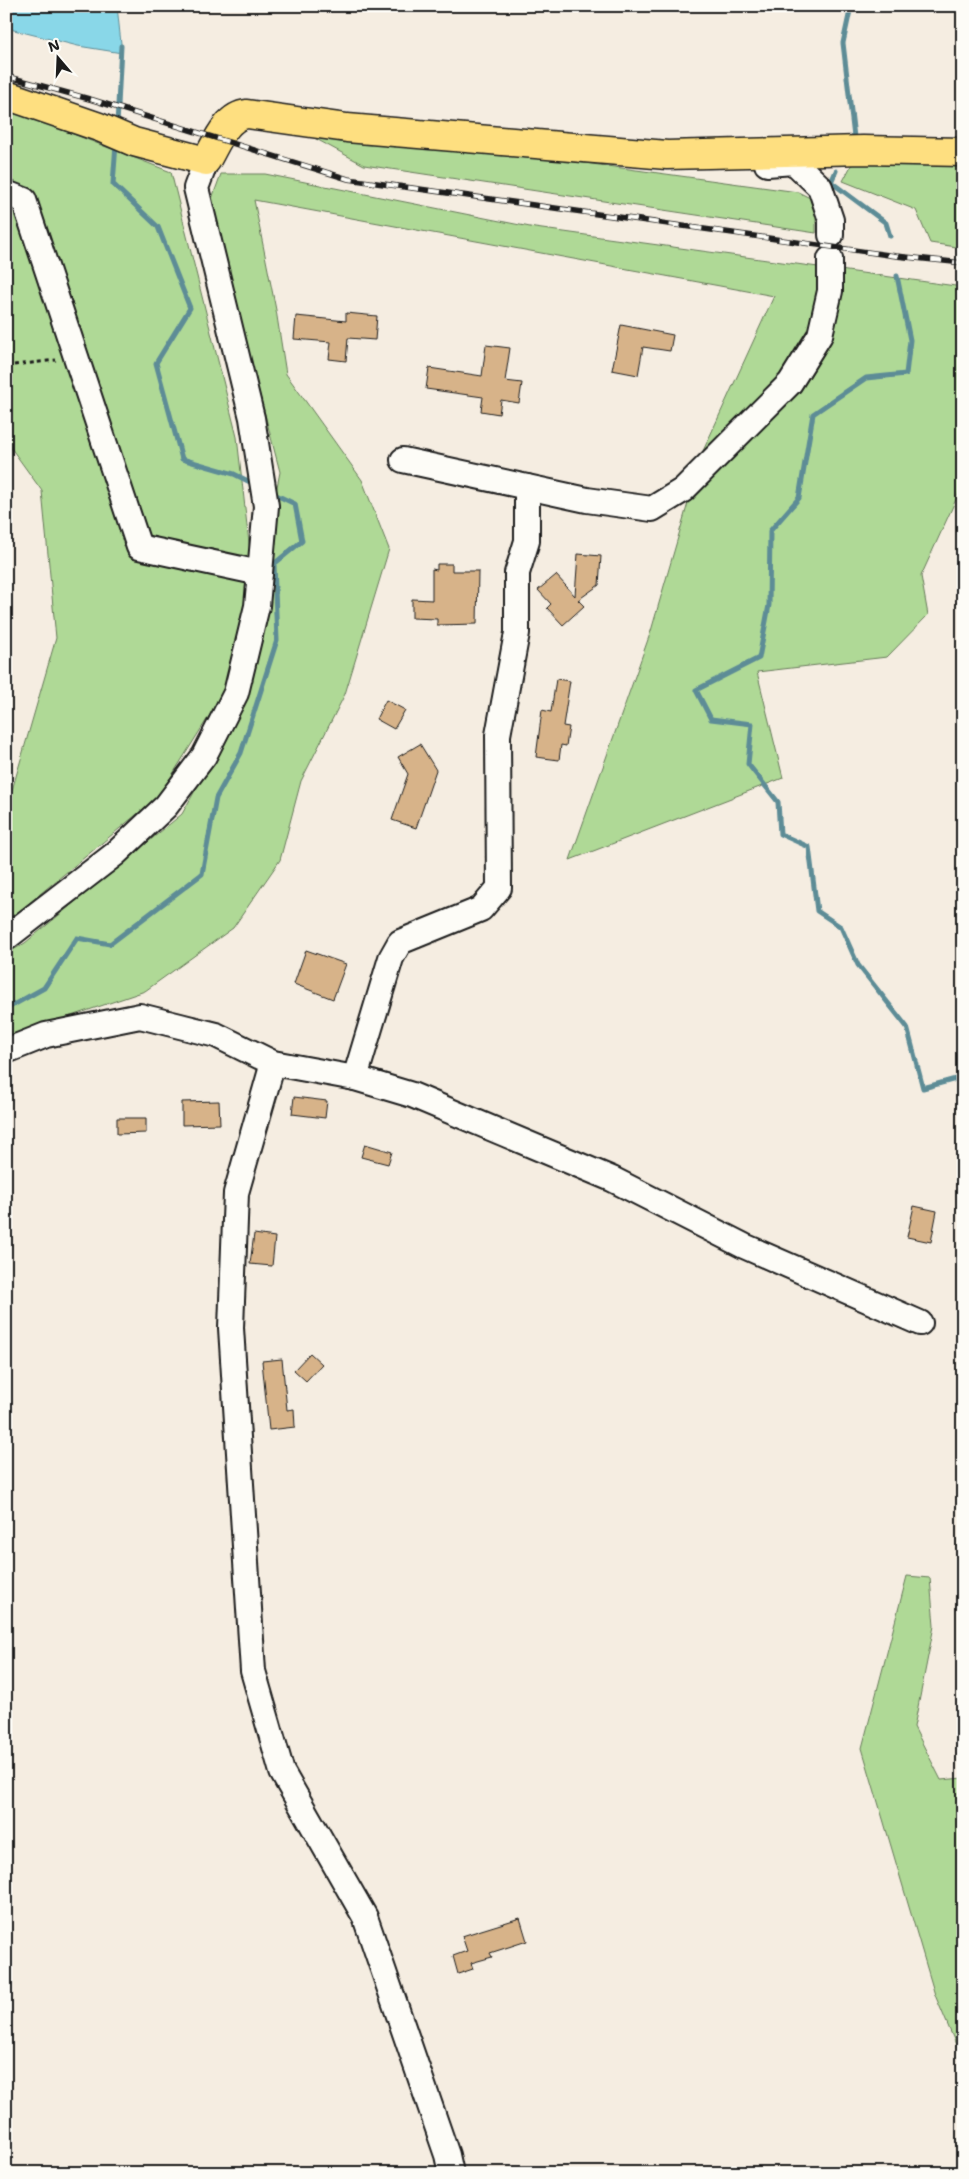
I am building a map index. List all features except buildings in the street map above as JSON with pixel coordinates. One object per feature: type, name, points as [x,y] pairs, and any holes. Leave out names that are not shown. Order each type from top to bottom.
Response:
[{"type":"main road","points":[[6,95],[99,127],[134,142],[206,161],[231,120],[237,115],[247,114],[347,128],[667,155],[863,150],[963,152]]},
{"type":"street","points":[[722,153],[750,166],[794,162],[820,187],[831,220],[831,235]]},
{"type":"street","points":[[6,938],[115,854],[166,806],[204,756],[236,693],[257,606],[266,506],[252,418],[196,188],[206,161]]},
{"type":"street","points":[[6,193],[24,200],[138,547],[260,573]]},
{"type":"street","points":[[403,460],[587,500],[652,509],[683,490],[790,383],[820,335],[830,291],[830,259]]},
{"type":"street","points":[[355,1078],[391,958],[400,942],[481,909],[499,888],[498,735],[517,634],[517,573],[527,541],[527,487]]},
{"type":"street","points":[[6,1051],[46,1035],[140,1016],[216,1035],[273,1063],[355,1078],[412,1095],[612,1178],[744,1246],[920,1323]]},
{"type":"street","points":[[273,1063],[236,1193],[235,1222],[232,1328],[253,1670],[282,1772],[365,1917],[447,2155],[451,2173]]},
{"type":"path","points":[[6,366],[76,357]]},
{"type":"green space","points":[[6,108],[171,172],[237,437],[252,570],[226,689],[159,796],[6,922],[6,811],[56,638],[42,491],[6,441]]},
{"type":"green space","points":[[307,134],[570,161],[798,192],[816,201],[816,233],[364,165]]},
{"type":"green space","points":[[852,164],[963,164],[963,248],[930,243],[916,210],[843,181]]},
{"type":"green space","points":[[221,174],[265,174],[535,228],[963,287],[963,484],[921,576],[928,615],[887,657],[757,672],[783,778],[570,860],[651,631],[703,451],[774,296],[254,200],[276,310],[286,374],[362,480],[389,549],[345,694],[301,781],[280,860],[233,928],[145,991],[6,1038],[6,954],[25,943],[182,814],[247,697],[260,573],[280,472],[210,204]]},
{"type":"green space","points":[[907,1576],[930,1578],[934,1626],[914,1727],[941,1780],[963,1778],[963,2061],[935,1995],[862,1748]]},
{"type":"water","points":[[6,6],[117,6],[122,53],[78,46],[6,28]]},
{"type":"waterway","points":[[851,6],[843,43],[854,137]]},
{"type":"waterway","points":[[117,125],[121,46]]},
{"type":"waterway","points":[[116,144],[113,184],[158,227],[190,308],[156,363],[182,459],[234,474],[256,485]]},
{"type":"waterway","points":[[836,171],[831,182],[886,223],[890,236]]},
{"type":"waterway","points":[[897,276],[910,340],[906,374],[866,378],[813,414],[799,498],[770,531],[769,605],[759,658],[696,690],[711,719],[752,724],[748,764],[778,802],[780,834],[809,847],[817,911],[841,927],[858,965],[907,1027],[923,1088],[963,1077]]},
{"type":"waterway","points":[[6,1009],[44,988],[77,938],[110,944],[202,874],[216,798],[241,753],[277,640],[274,564],[302,541],[295,504],[272,493]]},
{"type":"railway","points":[[6,76],[93,100],[348,179],[896,256],[963,263]]}]
